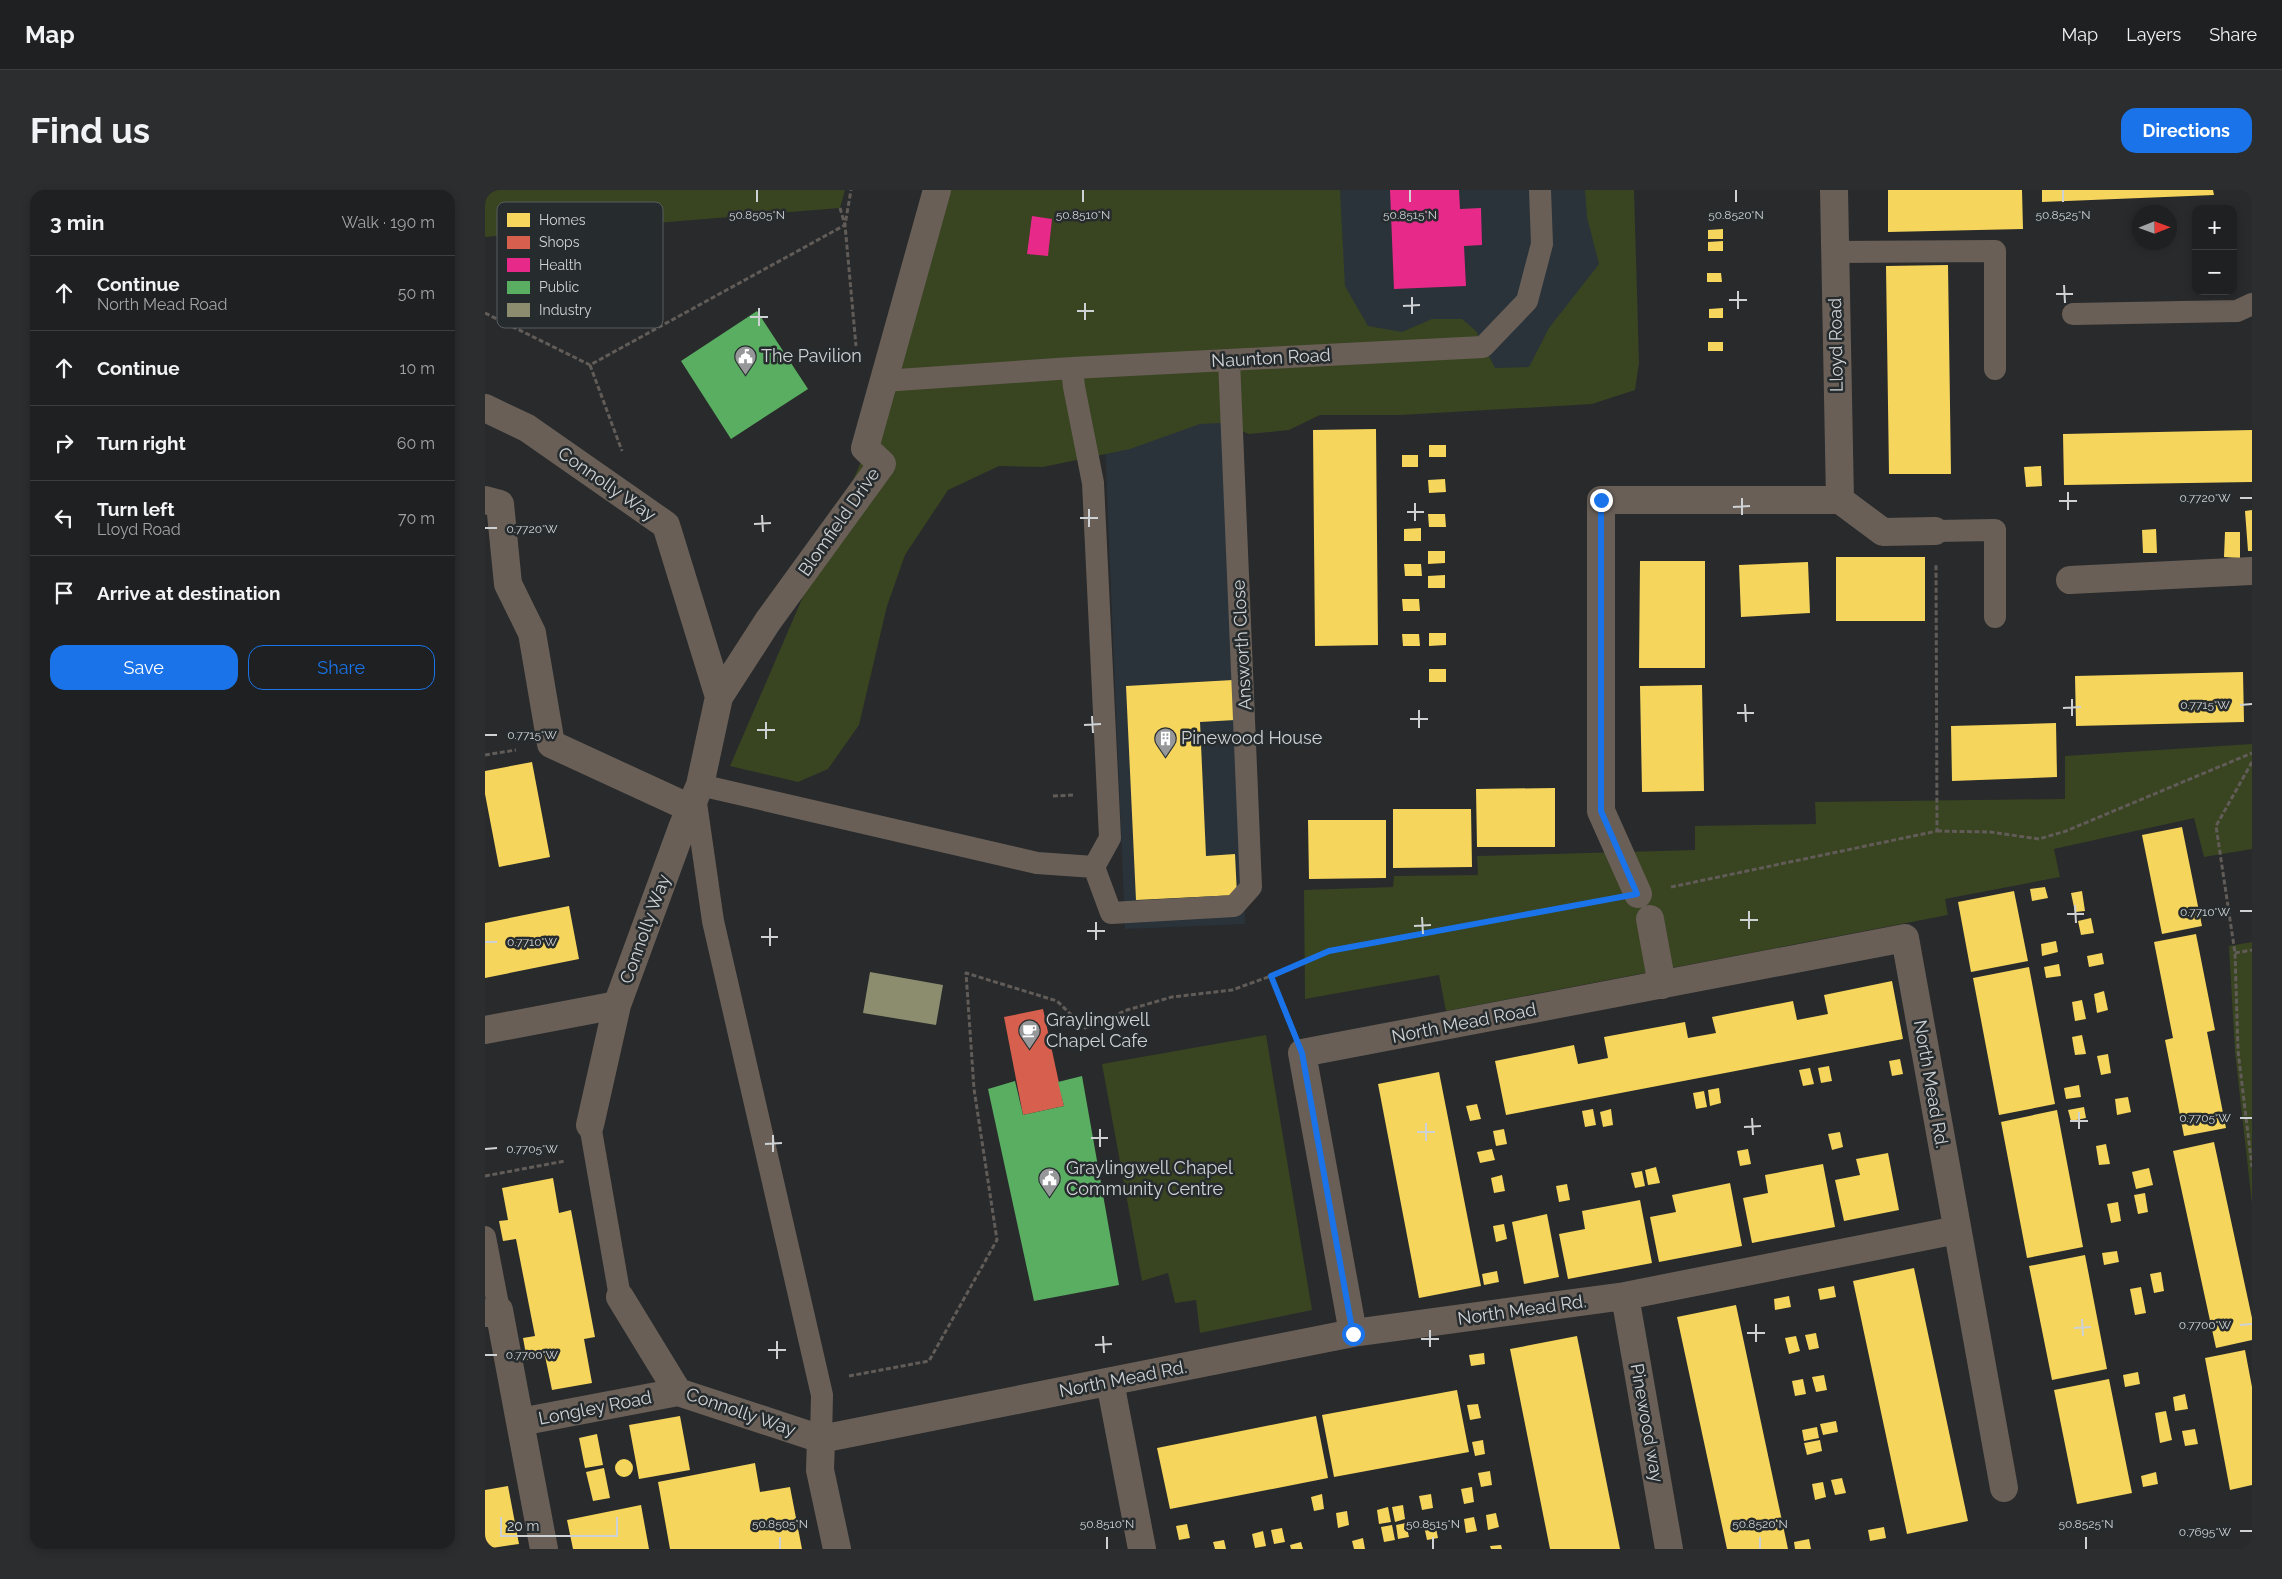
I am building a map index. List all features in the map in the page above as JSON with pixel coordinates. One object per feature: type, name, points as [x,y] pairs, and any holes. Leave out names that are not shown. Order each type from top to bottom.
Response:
[{"type":"street","name":"Blomfield Drive","points":[[719,697],[768,621],[882,464],[865,448],[937,190]]},
{"type":"street","name":"Lloyd Road","points":[[1833,190],[1840,500]]},
{"type":"street","name":"Connolly Way","points":[[485,408],[527,428],[666,525],[719,697],[695,796],[617,1005],[590,1125]]},
{"type":"street","points":[[485,500],[500,504],[508,584],[532,633],[551,744],[695,796]]},
{"type":"street","points":[[1637,894],[1601,811],[1601,500],[1840,500],[1883,532],[1935,531]]},
{"type":"street","points":[[2069,580],[2252,571]]},
{"type":"street","points":[[1650,919],[1662,985]]},
{"type":"street","name":"North Mead Road","points":[[1302,1053],[1905,938]]},
{"type":"street","name":"North Mead Rd.","points":[[1905,938],[2004,1488]]},
{"type":"street","points":[[485,1030],[617,1005]]},
{"type":"street","points":[[1302,1053],[1353,1334]]},
{"type":"street","name":"North Mead Rd.","points":[[821,1439],[1353,1334],[1625,1296],[1957,1230]]},
{"type":"street","name":"Pinewood way","points":[[1625,1296],[1669,1549]]},
{"type":"street","name":"Connolly Way","points":[[620,1298],[678,1392],[821,1439]]},
{"type":"street","points":[[492,1312],[520,1422]]},
{"type":"street","points":[[1110,1382],[1141,1549]]},
{"type":"street","name":"Longley Road","points":[[544,1549],[520,1422],[678,1392]]},
{"type":"street","points":[[821,1439],[819,1470],[837,1549]]},
{"type":"lane","name":"Naunton Road","points":[[883,381],[1072,368],[1483,347],[1527,301],[1542,244],[1540,190]]},
{"type":"lane","points":[[1834,252],[1995,251],[1995,369]]},
{"type":"lane","points":[[2073,314],[2237,311],[2252,304]]},
{"type":"lane","name":"Answorth Close","points":[[1094,867],[1111,913],[1234,906],[1251,887],[1229,360]]},
{"type":"lane","points":[[821,1439],[822,1395],[713,920],[695,796],[1037,863],[1094,867],[1109,838],[1093,483],[1072,368]]},
{"type":"lane","points":[[1935,531],[1995,530],[1995,617]]},
{"type":"lane","name":"Connolly Way","points":[[590,1125],[620,1298]]},
{"type":"lane","points":[[485,1237],[492,1312]]},
{"type":"path","points":[[845,225],[851,190]]},
{"type":"path","points":[[840,208],[845,225],[856,351]]},
{"type":"path","points":[[663,325],[845,225]]},
{"type":"path","points":[[485,313],[497,319]]},
{"type":"path","points":[[515,328],[590,365],[623,455]]},
{"type":"path","points":[[590,365],[657,328]]},
{"type":"path","points":[[1935,531],[1937,831]]},
{"type":"path","points":[[819,1381],[929,1361],[997,1240],[973,1089],[966,973],[1057,1001],[1085,1028],[1127,1010],[1172,997],[1232,990],[1271,976],[1329,951],[1637,894],[1937,831],[1990,832],[2039,840],[2066,831],[2252,753]]},
{"type":"path","points":[[2252,762],[2215,826],[2235,953],[2238,1051],[2252,1167]]},
{"type":"path","points":[[2235,953],[2252,950]]},
{"type":"path","points":[[1271,976],[1302,1053]]},
{"type":"path","points":[[485,1176],[595,1155]]},
{"type":"shaded area","points":[[933,190],[1634,190],[1639,363],[891,392]]},
{"type":"shaded area","points":[[1224,389],[1245,924],[1125,929],[1103,394]]},
{"type":"green space","points":[[485,190],[845,190],[840,208],[663,222],[663,202],[497,202],[497,236],[485,237]]},
{"type":"green space","points":[[933,190],[1340,190],[1345,286],[1368,326],[1402,332],[1432,319],[1462,319],[1476,331],[1495,368],[1529,367],[1549,328],[1599,264],[1587,217],[1585,190],[1634,190],[1639,363],[1635,390],[1592,404],[1401,415],[1320,415],[1289,430],[1249,434],[1220,423],[1200,424],[1130,449],[1043,467],[999,466],[948,490],[905,555],[887,606],[859,725],[828,769],[798,782],[730,766],[891,392]]},
{"type":"green space","points":[[2252,744],[2252,849],[2204,857],[2194,818],[2054,849],[2060,877],[1945,899],[1948,915],[1446,1011],[1439,975],[1305,999],[1304,890],[1393,887],[1394,876],[1478,875],[1477,856],[1695,850],[1695,826],[1816,824],[1815,802],[2065,799],[2065,756]]},
{"type":"green space","points":[[2252,942],[2252,1204],[2235,1052],[2229,946]]},
{"type":"green space","points":[[1266,1035],[1312,1310],[1200,1333],[1196,1300],[1175,1303],[1168,1273],[1142,1281],[1102,1064]]},
{"type":"building: Homes","points":[[1888,190],[2022,190],[2023,229],[1888,232]]},
{"type":"building: Homes","points":[[2042,190],[2213,190],[2214,195],[2042,202]]},
{"type":"building: Homes","points":[[1723,229],[1723,239],[1708,239],[1708,230]]},
{"type":"building: Homes","points":[[1723,241],[1723,251],[1708,251],[1708,242]]},
{"type":"building: Homes","points":[[1948,265],[1951,474],[1889,474],[1886,266]]},
{"type":"building: Homes","points":[[1707,273],[1721,273],[1722,282],[1707,282]]},
{"type":"building: Homes","points":[[1723,308],[1723,318],[1709,318],[1709,309]]},
{"type":"building: Homes","points":[[1708,342],[1723,342],[1723,351],[1708,351]]},
{"type":"building: Homes","points":[[1376,429],[1378,645],[1315,646],[1313,430]]},
{"type":"building: Homes","points":[[2252,430],[2252,482],[2064,485],[2063,434]]},
{"type":"building: Homes","points":[[1429,445],[1446,445],[1446,457],[1429,457]]},
{"type":"building: Homes","points":[[1402,455],[1418,455],[1418,467],[1402,467]]},
{"type":"building: Homes","points":[[2041,466],[2042,486],[2026,487],[2024,467]]},
{"type":"building: Homes","points":[[1445,479],[1446,492],[1429,493],[1428,480]]},
{"type":"building: Homes","points":[[2252,510],[2252,551],[2248,551],[2245,511]]},
{"type":"building: Homes","points":[[1428,514],[1445,514],[1446,527],[1429,527]]},
{"type":"building: Homes","points":[[1421,528],[1421,541],[1404,541],[1404,529]]},
{"type":"building: Homes","points":[[2156,529],[2157,553],[2143,553],[2142,530]]},
{"type":"building: Homes","points":[[2225,532],[2240,532],[2240,558],[2224,557]]},
{"type":"building: Homes","points":[[1428,551],[1445,551],[1445,563],[1428,564]]},
{"type":"building: Homes","points":[[1836,557],[1925,557],[1925,621],[1836,621]]},
{"type":"building: Homes","points":[[1640,561],[1705,561],[1705,668],[1639,668]]},
{"type":"building: Homes","points":[[1808,562],[1810,613],[1741,617],[1739,565]]},
{"type":"building: Homes","points":[[1404,564],[1421,564],[1422,576],[1405,576]]},
{"type":"building: Homes","points":[[1445,575],[1445,588],[1428,588],[1428,576]]},
{"type":"building: Homes","points":[[1402,599],[1419,599],[1420,611],[1403,611]]},
{"type":"building: Homes","points":[[1429,633],[1446,633],[1446,645],[1429,646]]},
{"type":"building: Homes","points":[[1402,634],[1419,634],[1420,646],[1403,646]]},
{"type":"building: Homes","points":[[1429,669],[1446,669],[1446,682],[1429,682]]},
{"type":"building: Homes","points":[[2243,672],[2244,722],[2076,726],[2075,676]]},
{"type":"building: Homes","name":"Pinewood House","points":[[1233,680],[1235,720],[1200,722],[1206,856],[1235,854],[1237,895],[1136,900],[1126,686]]},
{"type":"building: Homes","points":[[1702,685],[1704,791],[1642,792],[1640,686]]},
{"type":"building: Homes","points":[[2056,723],[2057,777],[1952,781],[1951,726]]},
{"type":"building: Homes","points":[[532,762],[550,857],[499,867],[485,794],[485,771]]},
{"type":"building: Homes","points":[[1555,788],[1555,847],[1477,847],[1476,789]]},
{"type":"building: Homes","points":[[1393,809],[1471,809],[1472,867],[1393,868]]},
{"type":"building: Homes","points":[[1308,820],[1386,820],[1386,878],[1309,879]]},
{"type":"building: Homes","points":[[2182,827],[2202,926],[2162,934],[2142,835]]},
{"type":"building: Homes","points":[[2045,887],[2048,898],[2032,901],[2030,889]]},
{"type":"building: Homes","points":[[2014,891],[2028,961],[1971,972],[1958,902]]},
{"type":"building: Homes","points":[[2082,891],[2085,911],[2075,912],[2071,893]]},
{"type":"building: Homes","points":[[569,906],[579,959],[485,978],[485,923]]},
{"type":"building: Homes","points":[[2091,918],[2094,933],[2081,935],[2078,921]]},
{"type":"building: Homes","points":[[2196,934],[2215,1030],[2207,1032],[2226,1128],[2184,1136],[2165,1040],[2173,1038],[2154,942]]},
{"type":"building: Homes","points":[[2056,941],[2058,952],[2042,956],[2041,944]]},
{"type":"building: Homes","points":[[2102,953],[2104,964],[2089,967],[2087,956]]},
{"type":"building: Homes","points":[[2059,964],[2061,976],[2046,978],[2044,967]]},
{"type":"building: Homes","points":[[2029,967],[2055,1104],[1999,1115],[1973,978]]},
{"type":"building: Homes","points":[[1892,981],[1903,1039],[1506,1115],[1495,1061],[1574,1045],[1578,1064],[1608,1058],[1604,1037],[1685,1022],[1688,1038],[1716,1033],[1712,1017],[1793,1001],[1797,1020],[1828,1014],[1824,995]]},
{"type":"building: Homes","points":[[2104,991],[2108,1010],[2097,1013],[2094,994]]},
{"type":"building: Homes","points":[[2082,1000],[2086,1019],[2075,1021],[2072,1002]]},
{"type":"building: Homes","points":[[2082,1035],[2086,1054],[2075,1055],[2072,1037]]},
{"type":"building: Homes","points":[[2108,1054],[2111,1073],[2101,1075],[2097,1056]]},
{"type":"building: Homes","points":[[1900,1059],[1903,1074],[1892,1076],[1889,1061]]},
{"type":"building: Homes","points":[[1829,1066],[1832,1081],[1821,1083],[1818,1068]]},
{"type":"building: Homes","points":[[1810,1068],[1814,1084],[1803,1086],[1799,1070]]},
{"type":"building: Homes","points":[[1439,1072],[1481,1286],[1419,1298],[1378,1084]]},
{"type":"building: Homes","points":[[2079,1085],[2081,1097],[2066,1099],[2064,1088]]},
{"type":"building: Homes","points":[[1719,1088],[1721,1103],[1710,1106],[1708,1090]]},
{"type":"building: Homes","points":[[1704,1091],[1707,1107],[1696,1109],[1693,1093]]},
{"type":"building: Homes","points":[[2128,1097],[2131,1112],[2117,1115],[2115,1099]]},
{"type":"building: Homes","points":[[1477,1104],[1481,1119],[1470,1121],[1466,1106]]},
{"type":"building: Homes","points":[[2084,1107],[2086,1118],[2071,1121],[2068,1110]]},
{"type":"building: Homes","points":[[1593,1109],[1596,1125],[1585,1127],[1582,1111]]},
{"type":"building: Homes","points":[[1611,1109],[1613,1125],[1603,1127],[1600,1112]]},
{"type":"building: Homes","points":[[2057,1110],[2083,1247],[2027,1258],[2001,1122]]},
{"type":"building: Homes","points":[[1504,1129],[1507,1144],[1496,1146],[1493,1131]]},
{"type":"building: Homes","points":[[1840,1132],[1843,1147],[1832,1150],[1828,1134]]},
{"type":"building: Homes","points":[[2214,1142],[2252,1318],[2252,1340],[2216,1348],[2173,1151]]},
{"type":"building: Homes","points":[[2106,1144],[2110,1164],[2099,1165],[2096,1146]]},
{"type":"building: Homes","points":[[1492,1149],[1495,1160],[1480,1163],[1477,1152]]},
{"type":"building: Homes","points":[[1748,1149],[1751,1164],[1740,1166],[1737,1151]]},
{"type":"building: Homes","points":[[1888,1153],[1899,1210],[1844,1221],[1835,1180],[1860,1175],[1856,1159]]},
{"type":"building: Homes","points":[[1823,1164],[1835,1227],[1752,1243],[1743,1198],[1768,1193],[1765,1175]]},
{"type":"building: Homes","points":[[1656,1167],[1660,1183],[1648,1185],[1645,1170]]},
{"type":"building: Homes","points":[[2149,1168],[2153,1185],[2136,1189],[2132,1172]]},
{"type":"building: Homes","points":[[1642,1171],[1645,1186],[1635,1188],[1631,1173]]},
{"type":"building: Homes","points":[[1502,1175],[1505,1191],[1494,1193],[1491,1178]]},
{"type":"building: Homes","points":[[553,1178],[559,1213],[571,1210],[595,1337],[584,1339],[592,1383],[552,1390],[545,1356],[527,1360],[523,1338],[535,1336],[516,1239],[503,1241],[499,1221],[508,1220],[502,1188]]},
{"type":"building: Homes","points":[[1730,1183],[1742,1246],[1659,1262],[1650,1217],[1676,1212],[1672,1195]]},
{"type":"building: Homes","points":[[1567,1184],[1570,1200],[1559,1202],[1556,1186]]},
{"type":"building: Homes","points":[[2145,1193],[2148,1212],[2138,1214],[2134,1195]]},
{"type":"building: Homes","points":[[1640,1200],[1652,1263],[1568,1279],[1559,1234],[1585,1229],[1582,1211]]},
{"type":"building: Homes","points":[[2118,1202],[2121,1221],[2111,1223],[2107,1204]]},
{"type":"building: Homes","points":[[1547,1214],[1559,1277],[1524,1284],[1512,1222]]},
{"type":"building: Homes","points":[[1504,1224],[1507,1239],[1496,1242],[1493,1226]]},
{"type":"building: Homes","points":[[2117,1251],[2119,1262],[2104,1265],[2102,1253]]},
{"type":"building: Homes","points":[[2085,1255],[2107,1369],[2052,1380],[2029,1266]]},
{"type":"building: Homes","points":[[1914,1268],[1968,1521],[1907,1534],[1853,1281]]},
{"type":"building: Homes","points":[[1497,1271],[1499,1282],[1484,1285],[1482,1274]]},
{"type":"building: Homes","points":[[2161,1272],[2164,1291],[2154,1293],[2150,1274]]},
{"type":"building: Homes","points":[[1834,1286],[1836,1297],[1820,1300],[1818,1289]]},
{"type":"building: Homes","points":[[2141,1287],[2146,1313],[2135,1315],[2130,1289]]},
{"type":"building: Homes","points":[[1789,1296],[1791,1307],[1775,1310],[1774,1299]]},
{"type":"building: Homes","points":[[1736,1305],[1788,1549],[1727,1549],[1677,1317]]},
{"type":"building: Homes","points":[[1816,1333],[1819,1348],[1809,1350],[1805,1335]]},
{"type":"building: Homes","points":[[1577,1336],[1620,1549],[1550,1549],[1510,1349]]},
{"type":"building: Homes","points":[[1796,1336],[1800,1351],[1789,1354],[1785,1338]]},
{"type":"building: Homes","points":[[2245,1350],[2252,1387],[2252,1485],[2230,1490],[2205,1358]]},
{"type":"building: Homes","points":[[1484,1353],[1485,1364],[1471,1366],[1469,1355]]},
{"type":"building: Homes","points":[[2138,1372],[2140,1384],[2125,1387],[2123,1375]]},
{"type":"building: Homes","points":[[1824,1375],[1827,1390],[1816,1392],[1812,1377]]},
{"type":"building: Homes","points":[[1803,1379],[1806,1394],[1795,1396],[1792,1381]]},
{"type":"building: Homes","points":[[2109,1379],[2132,1493],[2077,1504],[2054,1390]]},
{"type":"building: Homes","points":[[1457,1390],[1469,1452],[1334,1477],[1322,1415]]},
{"type":"building: Homes","points":[[2185,1394],[2188,1409],[2175,1411],[2173,1397]]},
{"type":"building: Homes","points":[[1478,1404],[1481,1418],[1470,1420],[1467,1405]]},
{"type":"building: Homes","points":[[2166,1411],[2172,1440],[2160,1443],[2155,1413]]},
{"type":"building: Homes","points":[[680,1416],[690,1470],[639,1479],[629,1425]]},
{"type":"building: Homes","points":[[1316,1416],[1328,1478],[1170,1509],[1157,1448]]},
{"type":"building: Homes","points":[[1836,1421],[1838,1432],[1823,1435],[1820,1424]]},
{"type":"building: Homes","points":[[1817,1427],[1819,1438],[1804,1441],[1802,1430]]},
{"type":"building: Homes","points":[[2195,1429],[2198,1444],[2185,1446],[2182,1431]]},
{"type":"building: Homes","points":[[597,1434],[603,1465],[585,1468],[579,1438]]},
{"type":"building: Homes","points":[[1483,1440],[1485,1454],[1475,1456],[1472,1442]]},
{"type":"building: Homes","points":[[1820,1440],[1822,1451],[1807,1455],[1804,1443]]},
{"type":"building: Homes","points":[[624,1459],[630,1462],[633,1468],[630,1474],[624,1477],[618,1474],[615,1468],[618,1462]]},
{"type":"building: Homes","points":[[755,1463],[760,1492],[790,1487],[802,1549],[670,1549],[658,1482]]},
{"type":"building: Homes","points":[[604,1468],[610,1498],[593,1501],[586,1472]]},
{"type":"building: Homes","points":[[1490,1471],[1492,1485],[1481,1487],[1478,1473]]},
{"type":"building: Homes","points":[[2156,1472],[2158,1484],[2143,1487],[2141,1476]]},
{"type":"building: Homes","points":[[1842,1478],[1846,1493],[1835,1495],[1831,1480]]},
{"type":"building: Homes","points":[[1823,1482],[1826,1497],[1815,1500],[1812,1484]]},
{"type":"building: Homes","points":[[508,1486],[519,1544],[485,1549],[485,1490]]},
{"type":"building: Homes","points":[[1472,1487],[1474,1502],[1464,1504],[1461,1489]]},
{"type":"building: Homes","points":[[1322,1494],[1324,1509],[1314,1511],[1311,1497]]},
{"type":"building: Homes","points":[[1431,1494],[1433,1508],[1422,1510],[1419,1496]]},
{"type":"building: Homes","points":[[641,1505],[649,1549],[573,1549],[567,1520]]},
{"type":"building: Homes","points":[[1403,1505],[1405,1519],[1395,1522],[1392,1507]]},
{"type":"building: Homes","points":[[1388,1507],[1391,1522],[1379,1524],[1377,1510]]},
{"type":"building: Homes","points":[[1347,1511],[1349,1525],[1338,1528],[1336,1513]]},
{"type":"building: Homes","points":[[1496,1513],[1499,1527],[1488,1530],[1486,1515]]},
{"type":"building: Homes","points":[[1474,1517],[1477,1531],[1466,1533],[1464,1519]]},
{"type":"building: Homes","points":[[1406,1523],[1409,1537],[1398,1539],[1396,1525]]},
{"type":"building: Homes","points":[[1435,1523],[1438,1538],[1427,1540],[1424,1526]]},
{"type":"building: Homes","points":[[1187,1524],[1190,1538],[1179,1540],[1176,1526]]},
{"type":"building: Homes","points":[[1392,1525],[1395,1540],[1384,1542],[1381,1527]]},
{"type":"building: Homes","points":[[1884,1527],[1886,1538],[1870,1541],[1868,1530]]},
{"type":"building: Homes","points":[[1282,1528],[1285,1542],[1274,1544],[1271,1530]]},
{"type":"building: Homes","points":[[1263,1531],[1266,1546],[1255,1548],[1252,1534]]},
{"type":"building: Homes","points":[[1363,1538],[1365,1549],[1354,1549],[1352,1541]]},
{"type":"building: Homes","points":[[1809,1539],[1811,1549],[1795,1549],[1794,1542]]},
{"type":"building: Homes","points":[[1224,1540],[1226,1549],[1215,1549],[1213,1542]]},
{"type":"building: Homes","points":[[1301,1542],[1303,1549],[1291,1549],[1290,1545]]},
{"type":"building: Homes","points":[[1501,1545],[1502,1549],[1491,1549],[1490,1546]]},
{"type":"building: Shops","name":"Graylingwell Chapel Cafe","points":[[1043,1009],[1064,1106],[1023,1115],[1004,1017]]},
{"type":"building: Health","points":[[1390,190],[1459,190],[1460,209],[1481,208],[1482,245],[1464,246],[1466,286],[1394,289]]},
{"type":"building: Health","points":[[1032,216],[1052,219],[1048,256],[1027,254]]},
{"type":"building: Public","name":"The Pavilion","points":[[757,311],[808,389],[731,439],[681,361]]},
{"type":"building: Public","points":[[1082,1076],[1119,1285],[1034,1301],[988,1089],[1015,1081],[1023,1115],[1064,1106],[1058,1082]]},
{"type":"building: Industry","points":[[870,972],[943,985],[936,1025],[863,1013]]},
{"type":"place","name":"The Pavilion","points":[[745,375]]},
{"type":"place","name":"Pinewood House","points":[[1165,757]]},
{"type":"place","name":"Graylingwell Chapel Cafe","points":[[1030,1049]]},
{"type":"place","name":"Graylingwell Chapel Community Centre","points":[[1050,1197]]},
{"type":"route","points":[[1353,1334],[1302,1053],[1271,976],[1329,951],[1637,894],[1601,811],[1601,500]]}]
